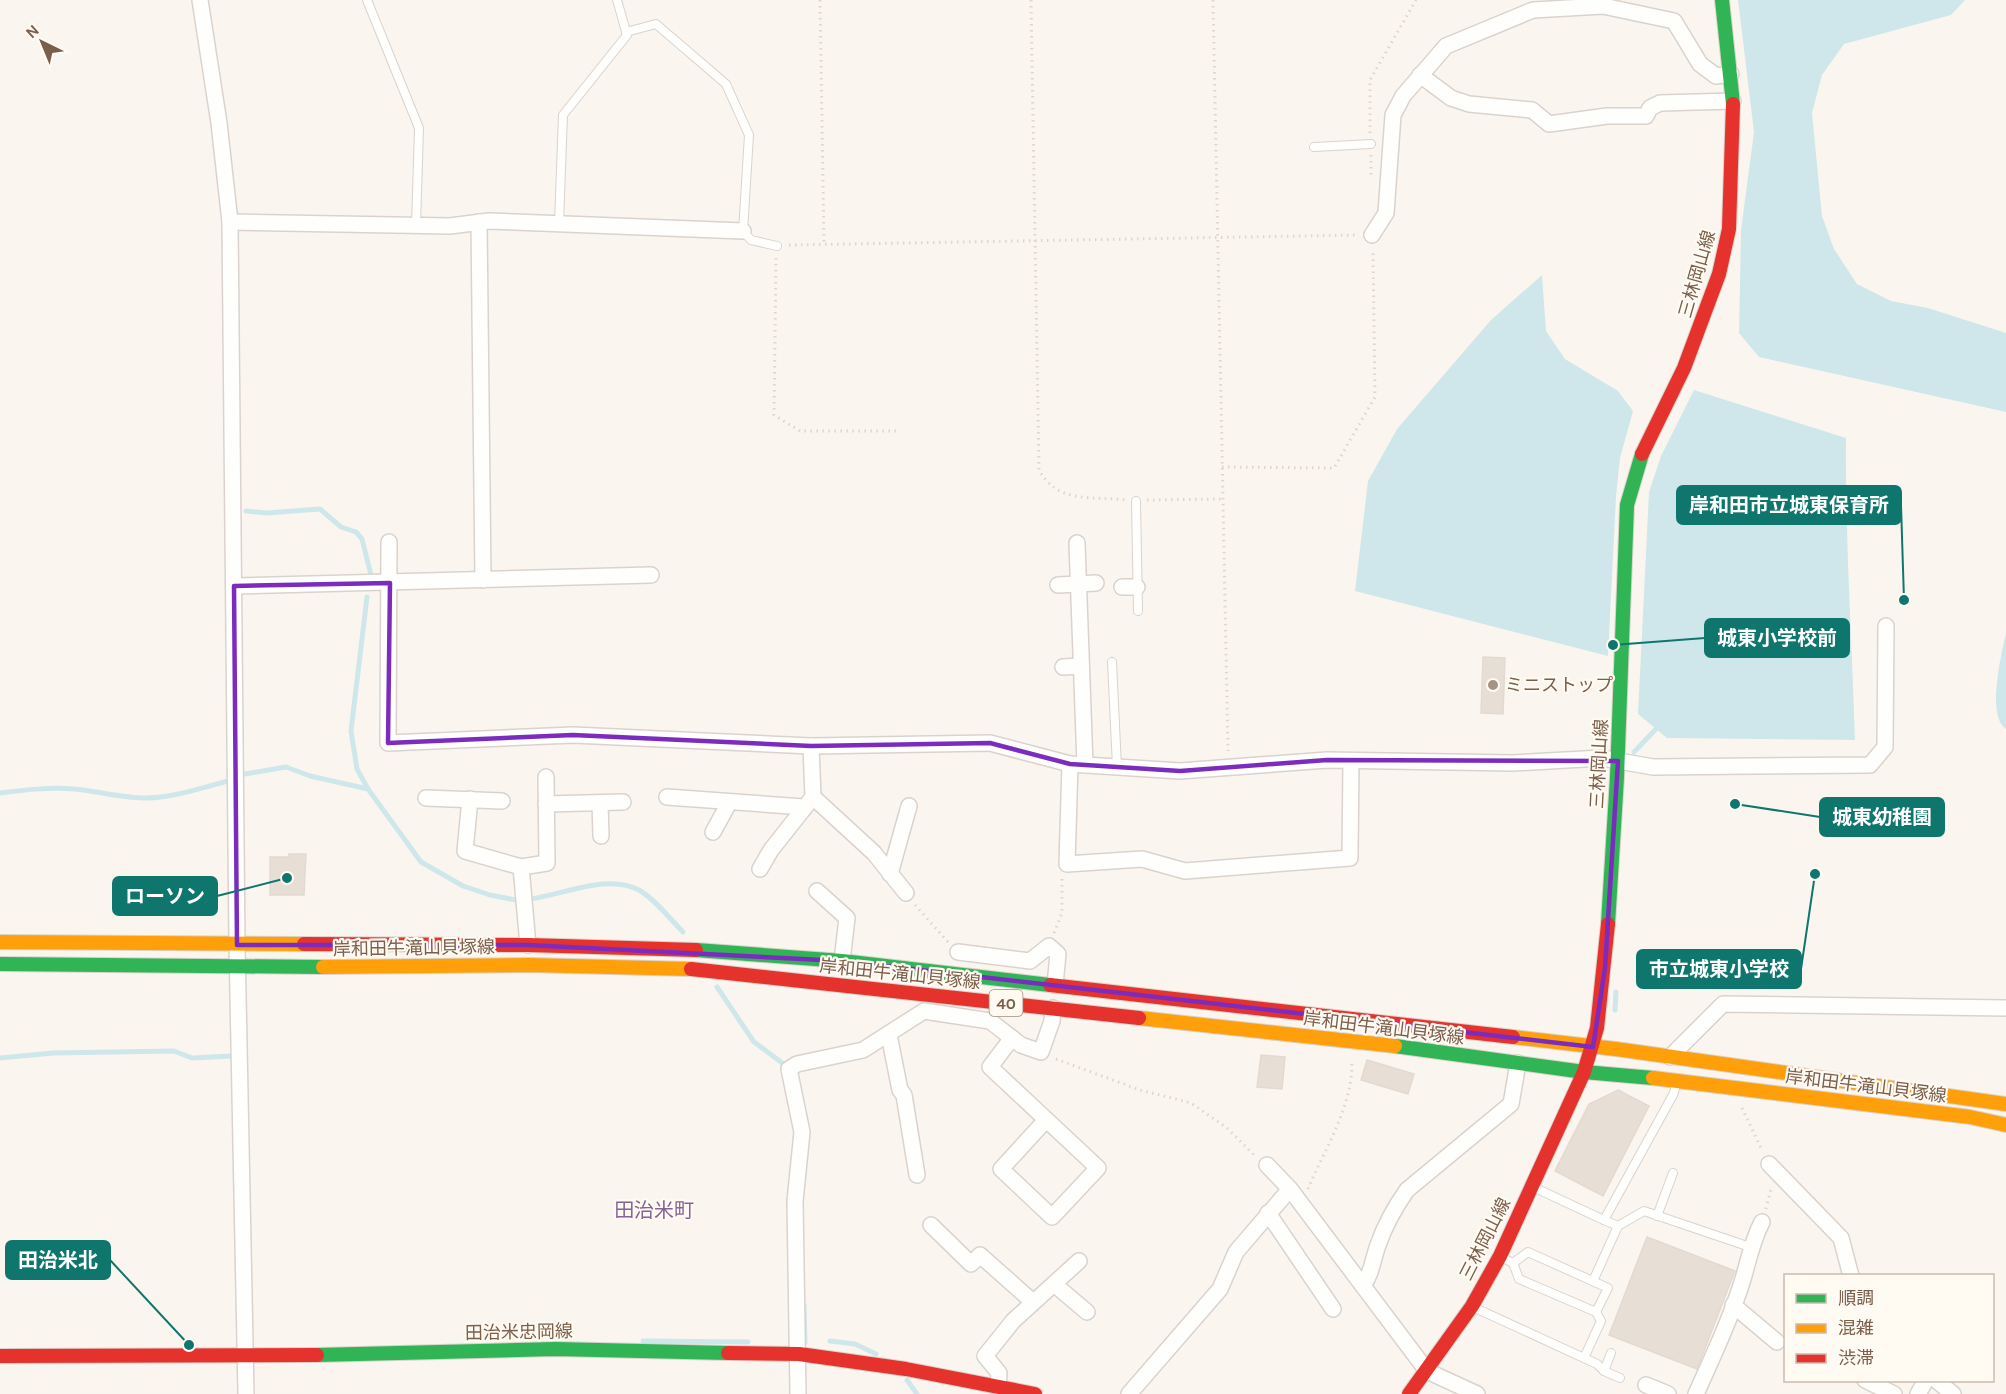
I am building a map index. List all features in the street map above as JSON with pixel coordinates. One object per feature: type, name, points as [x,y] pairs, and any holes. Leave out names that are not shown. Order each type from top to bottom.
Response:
[{"type":"main road","name":"三林岡山線","points":[[1409,1394],[1472,1306],[1500,1256],[1584,1072],[1593,1047],[1605,968],[1618,761],[1627,505],[1644,447],[1684,368],[1719,274],[1729,229],[1733,100],[1722,0]]},
{"type":"main road","name":"岸和田牛滝山貝塚線","points":[[0,942],[528,945],[696,950],[842,961],[1593,1047],[2006,1104]]},
{"type":"main road","name":"岸和田牛滝山貝塚線","points":[[0,964],[238,968],[529,965],[693,969],[1354,1041],[1584,1072],[1677,1080],[1970,1117],[2006,1125]]},
{"type":"main road","name":"田治米忠岡線","points":[[0,1356],[245,1357],[555,1349],[799,1354],[906,1369],[1035,1394]]},
{"type":"street","points":[[200,0],[219,123],[230,222],[237,945],[246,1394]]},
{"type":"street","points":[[1372,235],[1386,213],[1393,115],[1403,96],[1446,46],[1533,10],[1603,6],[1674,21],[1700,64],[1716,76],[1731,74]]},
{"type":"street","points":[[1420,75],[1451,98],[1469,104],[1532,110],[1549,124],[1607,116],[1646,116],[1650,108],[1660,103],[1733,100]]},
{"type":"street","points":[[230,222],[416,225],[479,222],[559,223],[743,231]]},
{"type":"street","points":[[479,222],[483,580]]},
{"type":"street","points":[[389,542],[388,743],[573,735],[811,746],[990,743],[1078,765],[1180,771],[1327,760],[1513,763],[1602,758],[1653,767],[1870,765],[1885,747],[1886,626]]},
{"type":"street","points":[[1077,543],[1081,666],[1078,765],[1067,864],[1142,859],[1185,871],[1350,858],[1352,761]]},
{"type":"street","points":[[234,586],[651,575]]},
{"type":"street","points":[[1058,585],[1096,583]]},
{"type":"street","points":[[1063,667],[1081,666]]},
{"type":"street","points":[[760,869],[771,849],[808,802],[811,746]]},
{"type":"street","points":[[470,799],[465,851],[521,867],[547,863],[546,777]]},
{"type":"street","points":[[666,797],[729,803],[808,802],[874,853],[906,893]]},
{"type":"street","points":[[426,798],[502,801]]},
{"type":"street","points":[[546,804],[623,802]]},
{"type":"street","points":[[600,803],[602,836]]},
{"type":"street","points":[[713,832],[729,803]]},
{"type":"street","points":[[890,874],[909,806]]},
{"type":"street","points":[[521,867],[528,945]]},
{"type":"street","points":[[817,891],[847,918],[842,961]]},
{"type":"street","points":[[958,952],[1030,961],[1049,946],[1058,954],[1055,985]]},
{"type":"street","points":[[1670,1057],[1723,1004],[2006,1008]]},
{"type":"street","points":[[798,1394],[795,1201],[802,1132],[789,1069],[797,1064],[862,1050],[924,1011],[990,1021],[1021,1045],[1041,1052],[1052,1021],[1053,1008]]},
{"type":"street","points":[[889,1035],[900,1090],[904,1095],[917,1175]]},
{"type":"street","points":[[1012,1038],[990,1067],[1098,1168],[1052,1217],[1001,1169],[1046,1120]]},
{"type":"street","points":[[1363,1285],[1367,1280],[1378,1245],[1395,1207],[1407,1190],[1511,1104],[1518,1063]]},
{"type":"street","points":[[1267,1165],[1290,1189],[1427,1371],[1477,1394]]},
{"type":"street","points":[[1772,1168],[1841,1238],[1851,1274]]},
{"type":"street","points":[[1129,1394],[1220,1289],[1236,1252],[1290,1189]]},
{"type":"street","points":[[1268,1213],[1305,1280],[1333,1309]]},
{"type":"street","points":[[1696,1394],[1729,1321],[1744,1277],[1750,1248],[1762,1222]]},
{"type":"street","points":[[931,1226],[972,1264],[980,1255],[1034,1302]]},
{"type":"street","points":[[998,1387],[999,1373],[985,1356],[1013,1321],[1079,1261]]},
{"type":"street","points":[[1054,1284],[1087,1312]]},
{"type":"street","points":[[1733,1305],[1777,1342]]},
{"type":"street","points":[[1868,1382],[1894,1394]]},
{"type":"street","points":[[1938,1382],[1953,1394]]},
{"type":"street","points":[[1646,1385],[1668,1394]]},
{"type":"lane","points":[[367,0],[419,128],[416,225]]},
{"type":"lane","points":[[559,223],[563,115],[627,35],[617,0]]},
{"type":"lane","points":[[626,32],[656,24],[726,84],[749,135],[743,231],[751,240],[777,246]]},
{"type":"lane","points":[[1314,147],[1371,144]]},
{"type":"lane","points":[[1136,501],[1130,587],[1138,612]]},
{"type":"lane","points":[[1112,662],[1117,767]]},
{"type":"lane","points":[[1604,1220],[1674,1093],[1677,1080]]},
{"type":"lane","points":[[1657,1216],[1673,1173]]},
{"type":"lane","points":[[1532,1186],[1618,1226]]},
{"type":"lane","points":[[1593,1281],[1618,1226],[1644,1211],[1750,1248]]},
{"type":"lane","points":[[1513,1263],[1528,1252],[1608,1288],[1596,1312]]},
{"type":"lane","points":[[1500,1256],[1513,1263],[1519,1279],[1596,1312],[1601,1321],[1584,1358]]},
{"type":"lane","points":[[1472,1306],[1597,1364],[1604,1371],[1620,1378]]},
{"type":"lane","points":[[1604,1371],[1611,1353]]},
{"type":"path","points":[[820,0],[824,244]]},
{"type":"path","points":[[1031,0],[1039,470],[1048,485],[1061,494],[1136,501],[1222,499]]},
{"type":"path","points":[[1214,0],[1228,751],[1224,759],[1224,768]]},
{"type":"path","points":[[896,431],[800,430],[774,415],[777,246],[1372,235],[1376,397],[1334,468],[1222,467]]},
{"type":"path","points":[[1049,946],[1062,914],[1062,873],[1067,864]]},
{"type":"path","points":[[906,893],[958,952]]},
{"type":"path","points":[[1302,1205],[1338,1123],[1353,1081],[1354,1041]]},
{"type":"path","points":[[1041,1052],[1140,1090],[1191,1103],[1227,1128],[1267,1165]]},
{"type":"path","points":[[1740,1102],[1772,1168],[1762,1222]]},
{"type":"highlighted area","points":[[390,583],[388,743],[573,735],[811,746],[990,743],[1070,764],[1180,771],[1327,760],[1618,761],[1605,968],[1593,1047],[842,961],[528,945],[237,945],[234,586]]},
{"type":"water","points":[[1738,0],[1965,0],[1951,15],[1844,44],[1822,75],[1812,113],[1822,216],[1834,249],[1857,284],[1891,301],[1928,308],[2006,333],[2006,412],[1759,357],[1739,333],[1741,230],[1754,132]]},
{"type":"water","points":[[1542,275],[1546,331],[1565,359],[1618,391],[1633,411],[1620,458],[1616,497],[1608,656],[1355,591],[1368,481],[1397,429],[1491,320]]},
{"type":"water","points":[[1694,390],[1846,438],[1855,740],[1667,738],[1638,714],[1649,492],[1661,456]]},
{"type":"water","points":[[2006,632],[2006,729],[2000,722],[1996,698]]},
{"type":"building","name":"ミニストップ","points":[[1483,657],[1505,658],[1503,714],[1481,713]]},
{"type":"building","points":[[289,854],[306,854],[304,895],[270,895],[270,857],[289,857]]},
{"type":"building","points":[[1261,1055],[1285,1057],[1282,1089],[1257,1087]]},
{"type":"building","points":[[1367,1060],[1414,1074],[1408,1094],[1361,1080]]},
{"type":"building","points":[[1618,1090],[1649,1106],[1603,1196],[1555,1171],[1589,1104]]},
{"type":"building","points":[[1647,1237],[1735,1271],[1697,1369],[1609,1335]]},
{"type":"waterway","points":[[246,511],[267,513],[320,509],[341,527],[356,532],[362,539],[371,575]]},
{"type":"waterway","points":[[367,597],[351,731],[357,769],[368,789],[421,862],[463,886],[490,895],[516,900]]},
{"type":"waterway","points":[[1634,752],[1656,729]]},
{"type":"waterway","points":[[245,774],[286,767],[310,776],[368,789]]},
{"type":"waterway","points":[[0,793],[65,788],[147,798],[178,794],[228,781]]},
{"type":"waterway","points":[[530,899],[600,884],[627,885],[651,899],[683,932]]},
{"type":"waterway","points":[[717,987],[754,1042],[785,1065]]},
{"type":"waterway","points":[[1615,1010],[1616,992]]},
{"type":"waterway","points":[[0,1058],[53,1053],[174,1051],[192,1058],[232,1056]]},
{"type":"waterway","points":[[804,1305],[805,1342]]},
{"type":"waterway","points":[[643,1341],[748,1342]]},
{"type":"waterway","points":[[830,1341],[855,1344],[876,1354]]},
{"type":"waterway","points":[[907,1380],[917,1394]]},
{"type":"traffic: fast","points":[[1722,0],[1733,104]]},
{"type":"traffic: fast","points":[[1608,924],[1617,777],[1627,505],[1642,454]]},
{"type":"traffic: fast","points":[[696,950],[842,961],[1050,985]]},
{"type":"traffic: fast","points":[[0,964],[323,967]]},
{"type":"traffic: fast","points":[[1395,1046],[1584,1072],[1653,1078]]},
{"type":"traffic: fast","points":[[317,1355],[555,1349],[728,1353]]},
{"type":"traffic: slow","points":[[0,942],[304,944]]},
{"type":"traffic: slow","points":[[323,967],[529,965],[691,969]]},
{"type":"traffic: slow","points":[[1139,1018],[1395,1046]]},
{"type":"traffic: slow","points":[[1513,1037],[1616,1049],[2006,1104]]},
{"type":"traffic: slow","points":[[1653,1078],[1970,1117],[2006,1125]]},
{"type":"traffic: jam","points":[[1642,454],[1684,368],[1719,274],[1729,229],[1733,104]]},
{"type":"traffic: jam","points":[[1409,1394],[1472,1306],[1500,1256],[1584,1072],[1597,1028],[1608,924]]},
{"type":"traffic: jam","points":[[304,944],[528,945],[696,950]]},
{"type":"traffic: jam","points":[[691,969],[1139,1018]]},
{"type":"traffic: jam","points":[[1050,985],[1513,1037]]},
{"type":"traffic: jam","points":[[728,1353],[799,1354],[906,1369],[1035,1394]]},
{"type":"traffic: jam","points":[[0,1356],[317,1355]]},
{"type":"place","name":"岸和田市立城東保育所","points":[[1904,600]]},
{"type":"place","name":"城東小学校前","points":[[1613,645]]},
{"type":"place","name":"ミニストップ","points":[[1493,685]]},
{"type":"place","name":"城東幼稚園","points":[[1735,804]]},
{"type":"place","name":"市立城東小学校","points":[[1815,874]]},
{"type":"place","name":"ローソン","points":[[287,878]]},
{"type":"place","name":"田治米北","points":[[189,1345]]},
{"type":"district","name":"田治米町","points":[[654,1210]]}]
